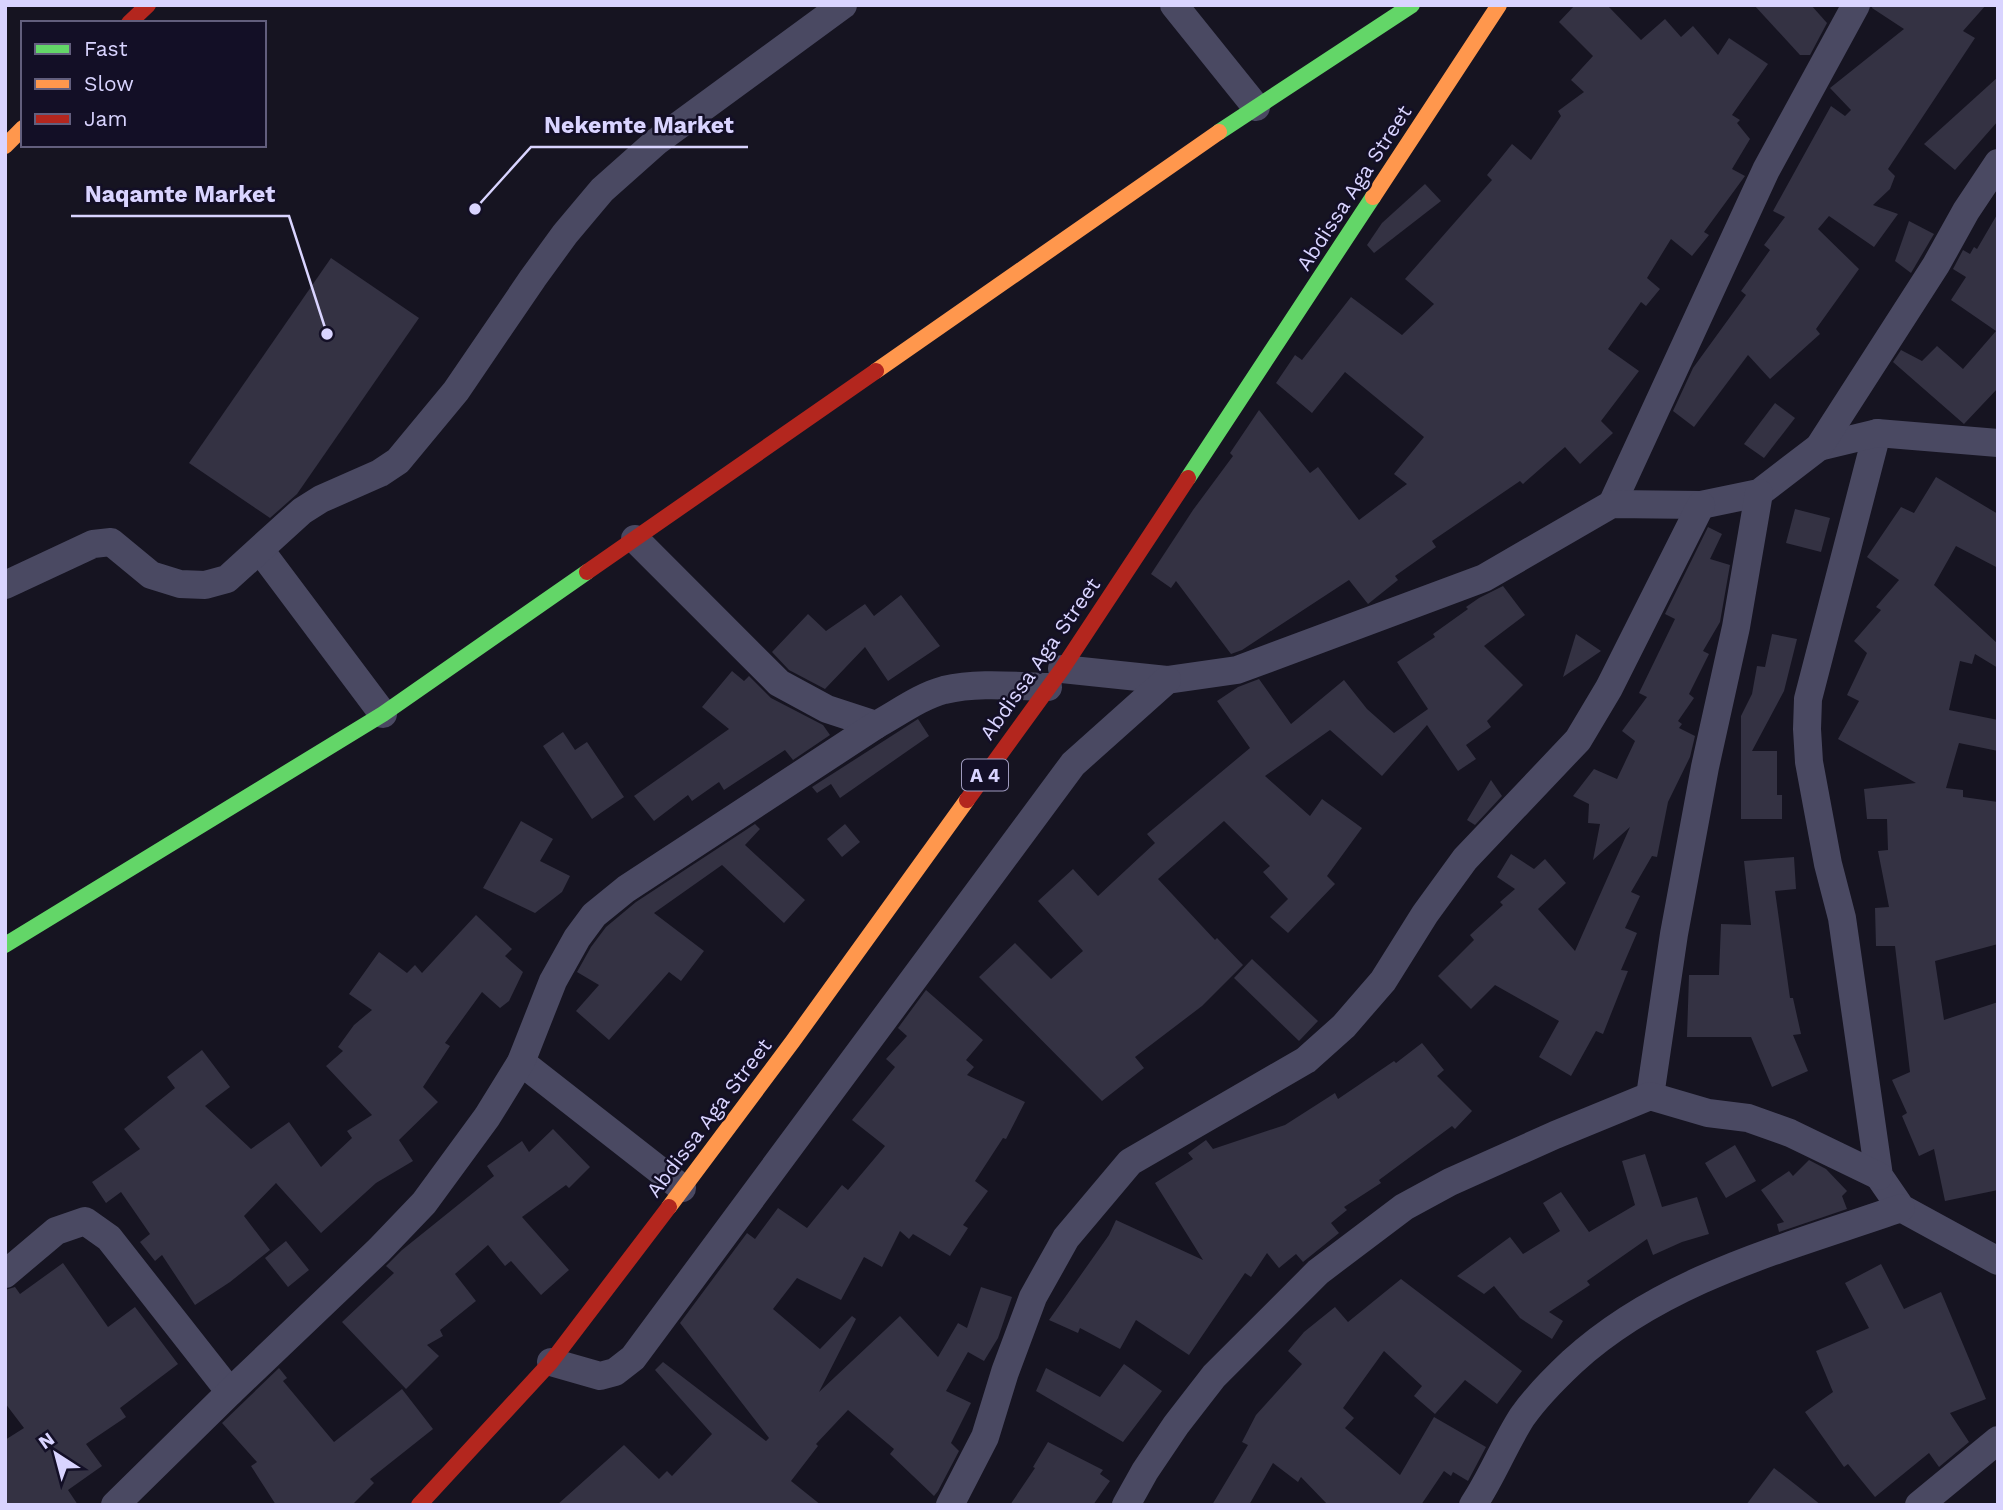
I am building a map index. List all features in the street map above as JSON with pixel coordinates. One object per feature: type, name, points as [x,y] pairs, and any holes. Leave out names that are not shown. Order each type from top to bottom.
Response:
[{"type":"main road","points":[[131,21],[148,5]]},
{"type":"main road","points":[[5,945],[383,715],[1256,107],[1412,5]]},
{"type":"main road","name":"Abdissa Aga Street","points":[[430,1501],[551,1362],[793,1041],[1055,678],[1499,5]]},
{"type":"main road","points":[[5,146],[21,130]]},
{"type":"street","points":[[5,585],[93,544],[111,542],[151,575],[180,584],[205,585],[227,579],[302,511],[321,499],[380,473],[398,461],[456,391],[533,278],[602,190],[656,142],[843,5]]},
{"type":"street","points":[[1174,5],[1256,107]]},
{"type":"street","points":[[1612,504],[1766,170],[1856,5]]},
{"type":"street","points":[[116,1505],[424,1203],[487,1117],[521,1062],[553,981],[577,938],[594,915],[626,888],[877,725],[942,691],[977,684],[1055,678],[1167,680],[1237,670],[1484,578],[1612,504],[1701,505],[1759,493],[1819,447],[1998,163]]},
{"type":"street","points":[[1819,447],[1877,433],[1996,441]]},
{"type":"street","points":[[1877,433],[1808,699],[1809,762],[1828,864],[1843,918],[1879,1176],[1901,1208],[1998,1261]]},
{"type":"street","points":[[1650,1096],[1674,934],[1704,767],[1736,627],[1759,493]]},
{"type":"street","points":[[950,1505],[985,1437],[1005,1372],[1033,1297],[1066,1238],[1130,1162],[1306,1060],[1344,1027],[1382,981],[1424,914],[1465,859],[1578,740],[1609,688],[1701,505]]},
{"type":"street","points":[[635,539],[779,683],[827,709],[877,725]]},
{"type":"street","points":[[260,550],[383,715]]},
{"type":"street","points":[[551,1362],[600,1376],[615,1372],[633,1358],[1073,764],[1167,680]]},
{"type":"street","points":[[521,1062],[682,1188]]},
{"type":"street","points":[[1126,1505],[1176,1425],[1214,1376],[1318,1272],[1404,1207],[1450,1182],[1555,1135],[1650,1096],[1708,1112],[1748,1118],[1790,1133],[1879,1176]]},
{"type":"street","points":[[1474,1505],[1523,1416],[1556,1377],[1599,1338],[1638,1311],[1696,1281],[1901,1208]]},
{"type":"street","points":[[5,1274],[56,1231],[85,1221],[109,1238],[230,1392]]},
{"type":"street","points":[[1919,1505],[1998,1440]]},
{"type":"building","points":[[1575,5],[1607,5],[1641,40],[1665,19],[1681,37],[1693,26],[1718,55],[1729,38],[1768,64],[1732,115],[1740,120],[1737,123],[1750,139],[1732,169],[1745,176],[1704,232],[1709,235],[1692,256],[1671,239],[1647,278],[1660,289],[1646,306],[1641,302],[1608,349],[1639,371],[1601,421],[1613,433],[1580,464],[1565,447],[1523,484],[1520,481],[1432,541],[1436,547],[1395,576],[1398,580],[1368,604],[1349,580],[1242,650],[1231,654],[1176,581],[1171,588],[1151,574],[1233,456],[1230,453],[1259,410],[1310,473],[1318,467],[1359,520],[1407,484],[1394,474],[1424,437],[1345,372],[1312,413],[1276,383],[1295,355],[1302,360],[1351,297],[1402,335],[1434,304],[1405,279],[1492,180],[1487,175],[1512,144],[1531,160],[1561,116],[1558,111],[1584,92],[1571,80],[1593,56],[1559,22]]},
{"type":"building","points":[[1754,5],[1811,5],[1827,23],[1810,55],[1800,55]]},
{"type":"building","points":[[1873,5],[1986,5],[1963,31],[1975,38],[1888,169],[1895,176],[1890,189],[1873,205],[1898,214],[1874,247],[1829,216],[1818,229],[1859,269],[1816,329],[1820,334],[1770,379],[1748,355],[1694,427],[1673,411],[1693,368],[1746,295],[1741,291],[1770,250],[1764,245],[1785,217],[1773,211],[1831,106],[1845,116],[1851,110],[1830,88],[1904,29],[1872,8]]},
{"type":"building","points":[[1998,77],[1998,121],[1955,170],[1924,144]]},
{"type":"building","points":[[1425,184],[1441,201],[1374,253],[1367,245],[1382,223]]},
{"type":"building","points":[[1998,213],[1998,388],[1964,424],[1893,362],[1901,350],[1922,361],[1937,346],[1963,369],[1996,331],[1951,300],[1966,277],[1953,269],[1963,250],[1970,254],[1974,247],[1977,249]]},
{"type":"building","points":[[1909,221],[1934,234],[1911,273],[1895,261]]},
{"type":"building","points":[[331,258],[419,318],[297,494],[270,518],[189,463]]},
{"type":"building","points":[[1775,403],[1795,418],[1764,458],[1744,444]]},
{"type":"building","points":[[1936,477],[1998,514],[1998,568],[1956,546],[1934,585],[1998,644],[1998,668],[1975,654],[1972,664],[1960,661],[1949,710],[1998,720],[1998,751],[1959,743],[1946,788],[1963,790],[1963,797],[1998,802],[1998,944],[1935,961],[1944,1020],[1998,1002],[1998,1190],[1945,1201],[1934,1149],[1919,1156],[1902,1116],[1907,1113],[1892,1080],[1910,1072],[1895,946],[1876,946],[1875,908],[1889,907],[1878,851],[1888,850],[1887,819],[1867,819],[1864,789],[1916,783],[1838,739],[1859,701],[1847,695],[1867,653],[1854,641],[1881,610],[1876,607],[1899,580],[1867,557],[1901,507],[1914,513]]},
{"type":"building","points":[[1795,509],[1830,518],[1821,552],[1786,543]]},
{"type":"building","points":[[1708,527],[1722,534],[1710,559],[1730,565],[1720,622],[1703,651],[1709,654],[1689,694],[1694,698],[1678,721],[1682,724],[1679,728],[1695,736],[1690,757],[1668,802],[1657,857],[1652,856],[1631,892],[1640,896],[1625,928],[1637,933],[1621,970],[1628,971],[1603,1034],[1596,1031],[1571,1076],[1539,1057],[1559,1021],[1495,985],[1471,1009],[1438,976],[1474,940],[1470,935],[1503,905],[1500,902],[1515,889],[1497,877],[1511,854],[1534,869],[1545,859],[1566,883],[1538,909],[1575,951],[1630,827],[1593,860],[1600,824],[1588,823],[1589,804],[1573,796],[1594,769],[1617,779],[1635,741],[1622,731],[1647,697],[1639,693],[1675,619],[1665,614]]},
{"type":"building","points":[[1503,586],[1525,615],[1484,646],[1523,685],[1487,721],[1491,727],[1466,745],[1476,759],[1458,771],[1427,725],[1382,776],[1330,730],[1265,776],[1310,816],[1322,799],[1362,828],[1327,876],[1335,884],[1288,933],[1270,917],[1288,899],[1263,872],[1270,866],[1224,821],[1158,879],[1215,940],[1217,938],[1243,965],[1202,1006],[1135,1057],[1144,1068],[1102,1101],[979,977],[1015,943],[1051,979],[1083,951],[1038,901],[1073,869],[1098,896],[1155,843],[1147,834],[1250,748],[1217,701],[1238,687],[1259,679],[1291,724],[1344,680],[1367,709],[1394,733],[1428,709],[1397,662],[1435,637],[1433,634],[1468,609],[1466,607]]},
{"type":"building","points":[[901,595],[940,646],[888,681],[865,647],[825,689],[789,670],[772,652],[808,614],[826,631],[865,604],[874,616]]},
{"type":"building","points":[[1576,634],[1601,651],[1563,677]]},
{"type":"building","points":[[1772,634],[1797,639],[1784,691],[1752,751],[1777,751],[1777,795],[1782,795],[1782,819],[1741,819],[1741,716],[1752,694],[1757,666],[1765,667]]},
{"type":"building","points":[[732,671],[744,681],[749,676],[771,698],[823,725],[830,735],[793,760],[785,750],[724,790],[719,782],[692,801],[688,795],[654,821],[634,796],[729,729],[702,707]]},
{"type":"building","points":[[918,719],[929,736],[840,798],[831,784],[817,793],[812,787]]},
{"type":"building","points":[[563,732],[575,750],[587,742],[624,797],[592,819],[543,746]]},
{"type":"building","points":[[1491,780],[1502,796],[1475,825],[1467,820]]},
{"type":"building","points":[[521,821],[553,839],[540,861],[570,876],[562,892],[535,913],[483,888]]},
{"type":"building","points":[[755,824],[760,829],[745,845],[805,900],[784,923],[722,865],[654,913],[704,951],[681,981],[669,972],[609,1040],[576,1011],[599,985],[577,972],[591,947],[606,927],[636,902]]},
{"type":"building","points":[[845,824],[860,842],[842,857],[827,839]]},
{"type":"building","points":[[1794,857],[1796,889],[1775,891],[1790,998],[1793,998],[1801,1034],[1793,1035],[1808,1071],[1772,1087],[1751,1037],[1687,1037],[1689,975],[1719,975],[1721,924],[1751,925],[1744,861]]},
{"type":"building","points":[[476,915],[512,949],[505,956],[523,972],[509,1001],[500,1008],[482,992],[445,1043],[450,1046],[423,1087],[438,1102],[399,1140],[413,1161],[376,1183],[321,1233],[276,1183],[244,1216],[270,1250],[230,1282],[195,1305],[162,1255],[155,1261],[140,1242],[150,1234],[121,1192],[106,1203],[92,1182],[140,1149],[124,1129],[175,1088],[167,1077],[202,1050],[230,1087],[205,1106],[251,1149],[289,1122],[321,1167],[352,1138],[347,1131],[372,1115],[326,1066],[343,1051],[338,1047],[354,1025],[372,1010],[349,994],[379,952],[407,973],[415,965],[422,973]]},
{"type":"building","points":[[1252,959],[1318,1021],[1299,1041],[1234,978]]},
{"type":"building","points":[[926,990],[983,1040],[966,1060],[974,1067],[967,1075],[1025,1102],[1006,1139],[1003,1138],[975,1181],[988,1191],[963,1225],[968,1228],[950,1256],[913,1234],[909,1239],[900,1231],[882,1267],[864,1257],[841,1300],[797,1278],[773,1309],[820,1349],[852,1316],[856,1319],[819,1392],[900,1316],[938,1357],[958,1323],[967,1328],[981,1287],[1012,1297],[998,1338],[984,1361],[968,1352],[946,1391],[971,1403],[951,1443],[959,1451],[938,1491],[934,1496],[890,1454],[894,1449],[848,1410],[816,1444],[818,1446],[791,1481],[821,1505],[557,1505],[624,1445],[659,1479],[667,1471],[672,1476],[712,1434],[655,1370],[663,1362],[766,1441],[769,1438],[680,1323],[747,1233],[755,1239],[778,1208],[807,1228],[842,1185],[848,1190],[885,1146],[852,1120],[895,1067],[886,1059],[907,1036],[898,1028]]},
{"type":"building","points":[[1422,1043],[1444,1070],[1437,1076],[1472,1111],[1455,1129],[1452,1126],[1379,1180],[1381,1183],[1344,1207],[1347,1210],[1331,1223],[1339,1233],[1303,1262],[1296,1254],[1279,1268],[1267,1253],[1251,1277],[1245,1273],[1189,1355],[1136,1320],[1120,1349],[1080,1328],[1078,1333],[1049,1320],[1109,1235],[1116,1220],[1203,1260],[1155,1183],[1193,1159],[1188,1153],[1206,1140],[1213,1149],[1285,1125],[1335,1093],[1338,1099],[1394,1061],[1396,1063]]},
{"type":"building","points":[[553,1129],[590,1167],[569,1188],[566,1185],[522,1217],[569,1270],[541,1295],[511,1261],[505,1266],[488,1245],[455,1274],[476,1301],[440,1330],[443,1336],[427,1345],[439,1356],[406,1389],[342,1322],[394,1273],[386,1266],[402,1250],[494,1176],[487,1166],[522,1141],[529,1152]]},
{"type":"building","points":[[1735,1145],[1756,1181],[1726,1198],[1705,1163]]},
{"type":"building","points":[[1645,1154],[1662,1207],[1697,1197],[1709,1234],[1653,1255],[1647,1239],[1587,1281],[1590,1285],[1549,1312],[1563,1321],[1552,1339],[1520,1318],[1494,1286],[1484,1294],[1457,1276],[1510,1237],[1523,1254],[1560,1231],[1543,1203],[1561,1192],[1589,1232],[1635,1205],[1622,1161]]},
{"type":"building","points":[[1809,1160],[1826,1169],[1847,1191],[1842,1196],[1847,1209],[1779,1232],[1777,1224],[1784,1222],[1761,1190],[1789,1171],[1793,1176]]},
{"type":"building","points":[[286,1241],[309,1270],[288,1287],[265,1258]]},
{"type":"building","points":[[63,1263],[108,1327],[135,1307],[178,1364],[120,1408],[126,1417],[86,1444],[102,1466],[68,1490],[78,1505],[5,1505],[5,1440],[24,1428],[5,1403],[5,1290],[15,1287],[20,1294]]},
{"type":"building","points":[[1881,1264],[1904,1309],[1941,1292],[1986,1399],[1950,1413],[1969,1442],[1939,1467],[1929,1453],[1875,1497],[1848,1464],[1844,1467],[1805,1412],[1833,1392],[1816,1351],[1869,1328],[1845,1283]]},
{"type":"building","points":[[1401,1279],[1522,1371],[1497,1404],[1465,1380],[1435,1414],[1414,1396],[1422,1386],[1384,1351],[1343,1408],[1354,1418],[1345,1428],[1400,1475],[1434,1417],[1486,1447],[1468,1481],[1453,1472],[1451,1476],[1444,1471],[1421,1505],[1328,1505],[1301,1477],[1298,1482],[1273,1463],[1249,1505],[1212,1505],[1248,1445],[1242,1442],[1256,1415],[1302,1364],[1288,1351],[1304,1332],[1335,1307],[1348,1322]]},
{"type":"building","points":[[1124,1364],[1162,1391],[1123,1442],[1036,1391],[1046,1368],[1100,1397]]},
{"type":"building","points":[[279,1368],[287,1378],[283,1381],[334,1442],[402,1389],[433,1429],[370,1479],[374,1483],[352,1505],[276,1505],[251,1466],[257,1462],[222,1423]]},
{"type":"building","points":[[1048,1442],[1103,1470],[1100,1474],[1110,1481],[1093,1505],[1010,1505],[1035,1468],[1033,1467]]},
{"type":"building","points":[[1774,1468],[1796,1485],[1821,1505],[1746,1505]]},
{"type":"traffic: fast","points":[[1219,132],[1412,5]]},
{"type":"traffic: fast","points":[[1188,478],[1373,197]]},
{"type":"traffic: fast","points":[[5,945],[383,714],[587,572]]},
{"type":"traffic: slow","points":[[1373,197],[1499,5]]},
{"type":"traffic: slow","points":[[5,146],[21,130]]},
{"type":"traffic: slow","points":[[876,371],[1219,132]]},
{"type":"traffic: slow","points":[[669,1207],[967,800]]},
{"type":"traffic: jam","points":[[131,21],[148,5]]},
{"type":"traffic: jam","points":[[587,572],[876,371]]},
{"type":"traffic: jam","points":[[967,800],[1062,669],[1188,478]]},
{"type":"traffic: jam","points":[[419,1505],[551,1362],[669,1207]]},
{"type":"place","name":"Nekemte Market","points":[[475,209]]},
{"type":"place","name":"Naqamte Market","points":[[327,334]]}]
